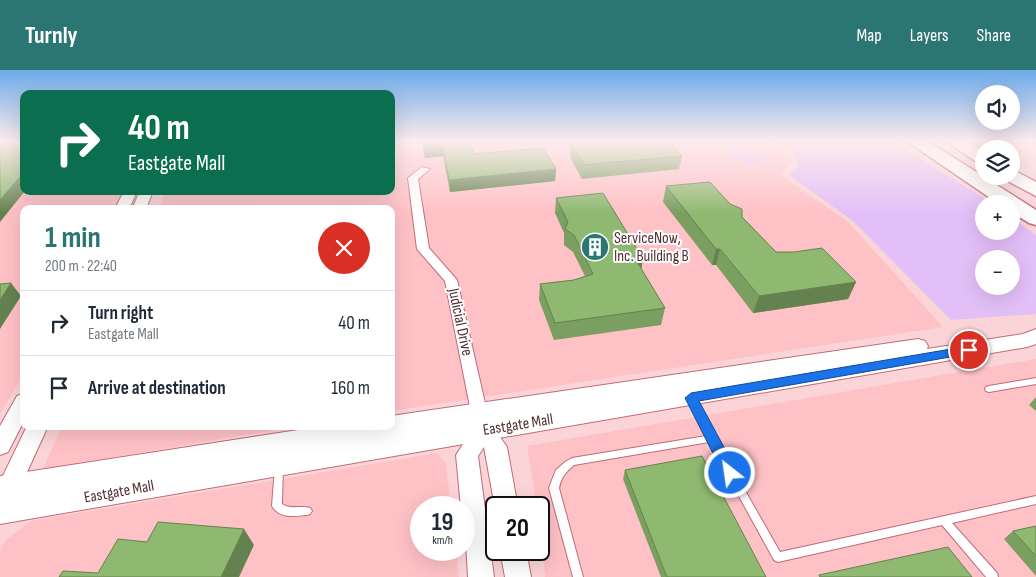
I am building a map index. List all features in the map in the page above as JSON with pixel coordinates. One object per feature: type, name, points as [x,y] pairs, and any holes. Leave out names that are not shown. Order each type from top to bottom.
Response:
[{"type":"highway","points":[[954,166],[1036,219]]},
{"type":"highway","points":[[1020,180],[1036,190]]},
{"type":"highway","points":[[1005,185],[1036,204]]},
{"type":"highway","points":[[1011,185],[1036,201]]},
{"type":"main road","name":"Eastgate Mall","points":[[0,512],[279,464],[481,422],[1015,330],[1036,331]]},
{"type":"main road","name":"Eastgate Mall","points":[[395,426],[481,422],[691,398],[950,354],[1036,336]]},
{"type":"main road","name":"Eastgate Mall","points":[[3,492],[367,430]]},
{"type":"street","name":"Judicial Drive","points":[[425,169],[413,178],[423,250],[451,280],[481,422],[496,447],[504,496]]},
{"type":"street","points":[[0,446],[20,408]]},
{"type":"street","points":[[481,422],[467,456],[481,577]]},
{"type":"street","points":[[3,492],[36,430]]},
{"type":"street","points":[[515,561],[518,577]]},
{"type":"lane","points":[[989,388],[1036,381]]},
{"type":"lane","points":[[691,398],[711,438],[778,557],[1036,500]]},
{"type":"lane","points":[[578,577],[554,488],[556,476],[562,469],[572,462],[711,438]]},
{"type":"lane","points":[[279,464],[276,506],[285,512],[307,510]]},
{"type":"lane","points":[[944,520],[992,577]]},
{"type":"shaded area","points":[[0,166],[20,166],[20,195],[126,195],[120,205],[20,205],[20,380],[0,414]]},
{"type":"shaded area","points":[[395,166],[788,166],[780,175],[847,221],[943,327],[395,410],[395,205],[160,205],[164,195],[395,195]]},
{"type":"shaded area","points":[[798,166],[931,166],[979,195],[975,195],[975,240],[1020,240],[1020,223],[1036,235],[1036,314],[951,320],[853,221],[789,175]]},
{"type":"shaded area","points":[[1036,359],[1036,577],[545,577],[544,561],[550,561],[550,496],[535,496],[527,446]]},
{"type":"shaded area","points":[[60,430],[276,430],[43,469]]},
{"type":"shaded area","points":[[437,453],[446,464],[450,496],[410,496],[410,561],[457,561],[459,577],[0,577],[0,551],[6,540],[31,521]]},
{"type":"building","points":[[0,166],[20,166],[20,177],[0,200]]},
{"type":"building","points":[[446,166],[554,166],[556,169],[449,180]]},
{"type":"building","points":[[710,182],[730,204],[742,209],[742,217],[776,252],[794,252],[822,248],[856,282],[759,296],[720,249],[716,249],[666,186]]},
{"type":"building","points":[[603,193],[643,259],[636,260],[665,308],[555,323],[540,284],[574,280],[593,274],[574,235],[565,229],[568,222],[556,198]]},
{"type":"building","points":[[11,283],[0,300],[0,284]]},
{"type":"building","points":[[702,456],[766,577],[667,577],[625,470]]},
{"type":"building","points":[[158,522],[244,529],[221,577],[59,577],[63,571],[98,573],[118,539],[147,542]]},
{"type":"building","points":[[1036,526],[1036,556],[1013,531]]},
{"type":"building","points":[[948,547],[972,577],[820,577],[819,575]]},
{"type":"place","name":"ServiceNow, Inc. Building B","points":[[595,247]]},
{"type":"route","points":[[730,473],[691,398],[969,350]]}]
